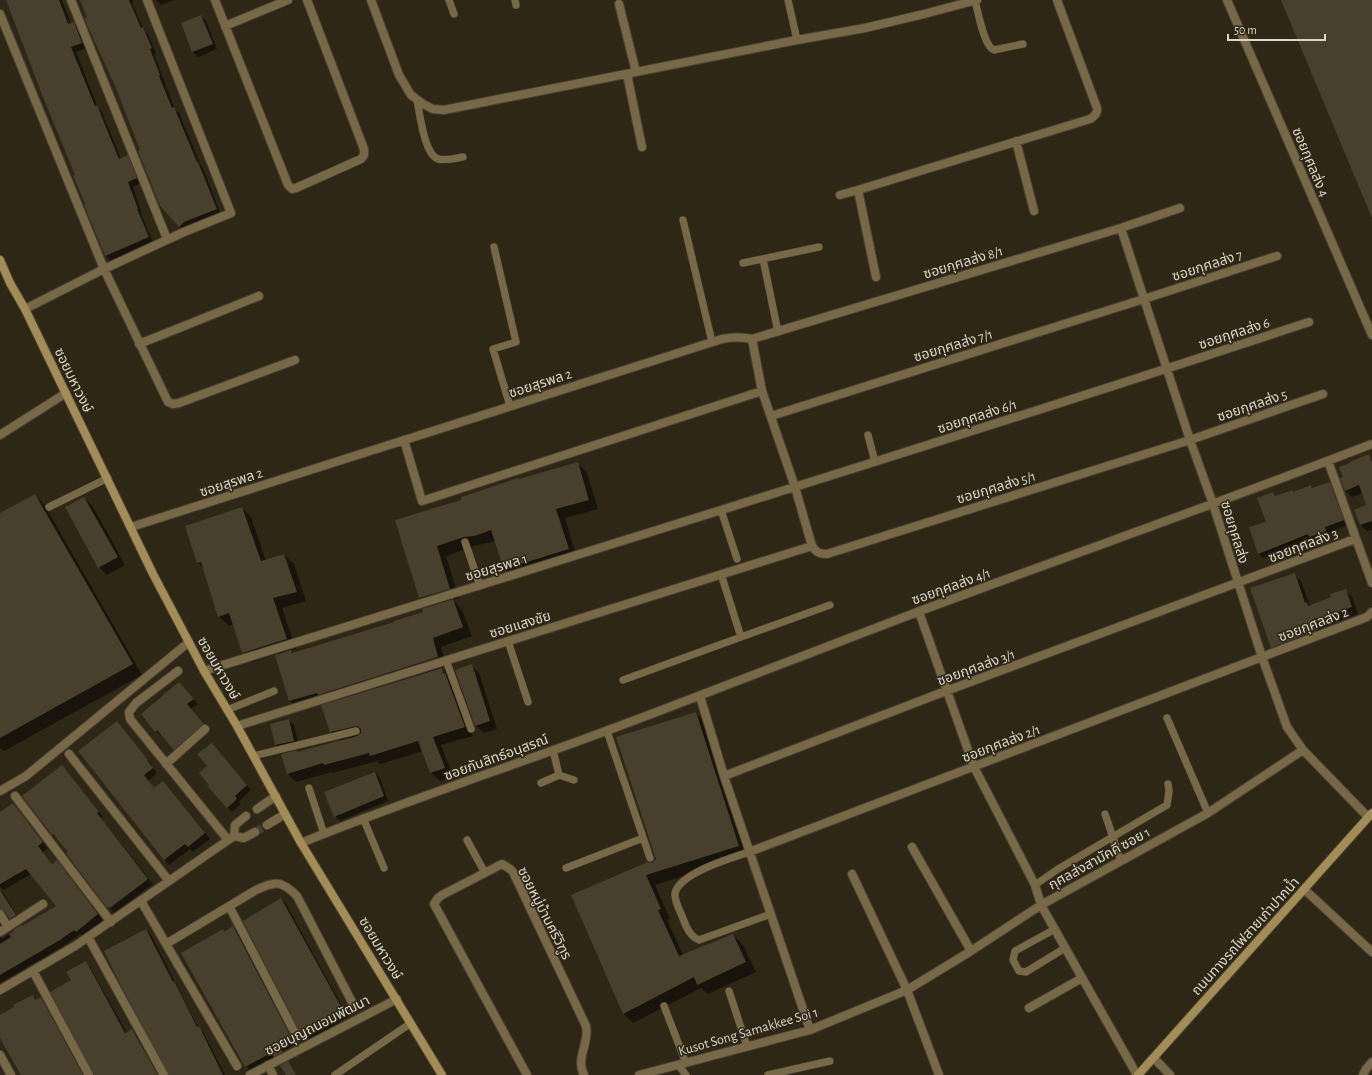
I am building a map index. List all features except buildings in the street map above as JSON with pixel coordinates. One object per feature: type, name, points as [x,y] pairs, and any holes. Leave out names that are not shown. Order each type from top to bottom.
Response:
[{"type":"street","points":[[71,0],[167,239]]},
{"type":"street","points":[[25,309],[167,239],[230,213],[147,0]]},
{"type":"street","points":[[215,0],[288,185],[292,189],[361,159],[364,155],[364,149],[307,0]]},
{"type":"street","points":[[225,26],[288,0]]},
{"type":"street","points":[[371,0],[399,75],[411,95],[434,109],[444,110],[797,40],[865,28],[972,1]]},
{"type":"street","points":[[840,195],[1090,119],[1097,112],[1097,108],[1057,0]]},
{"type":"street","name":"ซอยกุศลส่ง 4","points":[[1227,0],[1372,335]]},
{"type":"street","points":[[619,4],[642,147]]},
{"type":"street","points":[[0,14],[104,269],[168,402],[173,404],[179,403],[294,360]]},
{"type":"street","points":[[1016,142],[1034,211]]},
{"type":"street","points":[[858,190],[876,277]]},
{"type":"street","name":"ซอยกุศลส่ง 8/1","points":[[752,339],[1121,228],[1180,208]]},
{"type":"street","name":"ซอยกุศลส่ง","points":[[1121,228],[1190,440],[1213,504],[1237,584],[1287,727],[1303,750],[1370,815]]},
{"type":"street","name":"ซอยกุศลส่ง 7","points":[[1144,299],[1278,256]]},
{"type":"street","name":"ซอยมหาวงษ์","points":[[0,260],[10,283],[25,309],[108,478],[153,574],[188,642],[237,726],[301,843],[442,1075]]},
{"type":"street","points":[[139,344],[259,296]]},
{"type":"street","name":"ซอยกุศลส่ง 7/1","points":[[771,416],[1144,299]]},
{"type":"street","name":"ซอยกุศลส่ง 6","points":[[1167,369],[1309,322]]},
{"type":"street","name":"ซอยสุรพล 2","points":[[131,527],[712,342],[740,337],[752,339]]},
{"type":"street","points":[[752,339],[762,391],[795,487],[812,546]]},
{"type":"street","name":"ซอยกุศลส่ง 6/1","points":[[795,487],[1167,369]]},
{"type":"street","points":[[404,440],[422,501],[762,391]]},
{"type":"street","points":[[0,435],[66,393]]},
{"type":"street","name":"ซอยกุศลส่ง 5","points":[[1190,440],[1323,394]]},
{"type":"street","name":"ซอยกุศลส่ง 5/1","points":[[812,546],[816,552],[820,554],[827,554],[1190,440]]},
{"type":"street","points":[[1213,504],[1372,444]]},
{"type":"street","points":[[1328,461],[1372,584]]},
{"type":"street","name":"ซอยสุรพล 1","points":[[204,671],[795,487]]},
{"type":"street","name":"ซอยกุศลส่ง 4/1","points":[[700,696],[919,612],[1213,504]]},
{"type":"street","name":"ซอยกุศลส่ง 3","points":[[1237,584],[1355,539]]},
{"type":"street","name":"ซอยแสงชัย","points":[[237,726],[812,546]]},
{"type":"street","name":"ซอยกุศลส่ง 3/1","points":[[724,776],[946,691],[1237,584]]},
{"type":"street","points":[[919,612],[974,767],[1035,885],[1041,905],[1138,1075]]},
{"type":"street","name":"ซอยกุศลส่ง 2","points":[[1262,657],[1367,617],[1372,612]]},
{"type":"street","points":[[0,791],[31,771],[188,642]]},
{"type":"street","name":"ซอยกุศลส่ง 2/1","points":[[749,852],[1262,657]]},
{"type":"street","points":[[178,671],[136,703],[128,714],[130,719],[166,764],[231,838]]},
{"type":"street","points":[[700,696],[749,852],[810,1030]]},
{"type":"street","name":"ซอยกันสิทธ์อนุสรณ์","points":[[301,843],[364,818],[700,696]]},
{"type":"street","points":[[166,764],[205,729]]},
{"type":"street","name":"กุศลส่งสามัคคี ซอย 1","points":[[907,990],[1041,905],[1208,813],[1303,750]]},
{"type":"street","points":[[69,754],[169,881]]},
{"type":"street","points":[[15,796],[111,922]]},
{"type":"street","points":[[257,809],[276,796]]},
{"type":"street","points":[[267,825],[285,814]]},
{"type":"street","name":"ถนนทางรถไฟสายเก่าปากน้ำ","points":[[1138,1075],[1370,815]]},
{"type":"street","points":[[231,838],[235,825],[246,816]]},
{"type":"street","points":[[0,990],[111,922],[231,838],[244,838],[255,832]]},
{"type":"street","points":[[912,847],[970,951]]},
{"type":"street","name":"ซอยหมู่บ้านศรีวิฑูร","points":[[527,1075],[434,904],[442,895],[502,864],[513,872],[586,1026],[588,1034],[582,1053],[581,1065],[584,1075]]},
{"type":"street","points":[[852,874],[907,990],[939,1075]]},
{"type":"street","points":[[166,944],[256,890],[270,883],[280,883],[297,896],[353,1004]]},
{"type":"street","points":[[1304,889],[1372,952]]},
{"type":"street","points":[[141,901],[237,1066]]},
{"type":"street","points":[[0,932],[43,904]]},
{"type":"street","points":[[229,906],[297,1037]]},
{"type":"street","points":[[0,914],[8,927]]},
{"type":"street","points":[[88,937],[164,1075]]},
{"type":"street","points":[[33,971],[89,1075]]},
{"type":"street","points":[[1029,1008],[1082,978]]},
{"type":"street","name":"Kusot Song Samakkee Soi 1","points":[[639,1075],[810,1030],[907,990]]},
{"type":"street","name":"ซอยบุญถนอมพัฒนา","points":[[250,1075],[397,999]]},
{"type":"street","points":[[0,1055],[11,1075]]},
{"type":"street","points":[[1154,1058],[1170,1075]]},
{"type":"street","points":[[1363,1075],[1372,1062]]},
{"type":"street","points":[[268,1065],[273,1075]]},
{"type":"lane","points":[[449,0],[454,14]]},
{"type":"lane","points":[[788,0],[797,40]]},
{"type":"lane","points":[[972,1],[986,43],[990,49],[994,50],[1023,44]]},
{"type":"lane","points":[[417,100],[430,153],[434,157],[442,160],[463,157]]},
{"type":"lane","points":[[683,220],[712,342]]},
{"type":"lane","points":[[494,247],[516,342],[493,349],[510,406]]},
{"type":"lane","points":[[743,263],[819,247]]},
{"type":"lane","points":[[762,259],[778,332]]},
{"type":"lane","points":[[868,435],[875,462]]},
{"type":"lane","points":[[49,507],[108,478]]},
{"type":"lane","points":[[721,510],[737,559]]},
{"type":"lane","points":[[465,542],[480,586]]},
{"type":"lane","points":[[721,574],[741,637]]},
{"type":"lane","points":[[623,680],[830,605]]},
{"type":"lane","points":[[508,641],[528,702]]},
{"type":"lane","points":[[446,660],[471,729]]},
{"type":"lane","points":[[227,710],[274,692]]},
{"type":"lane","points":[[1167,718],[1208,813]]},
{"type":"lane","points":[[253,756],[356,731]]},
{"type":"lane","points":[[607,731],[650,858]]},
{"type":"lane","points":[[553,750],[559,775]]},
{"type":"lane","points":[[541,783],[559,775],[574,780]]},
{"type":"lane","points":[[1035,885],[1058,869],[1167,805],[1169,791],[1168,784]]},
{"type":"lane","points":[[310,788],[324,834]]},
{"type":"lane","points":[[1105,814],[1121,861]]},
{"type":"lane","points":[[364,818],[384,868]]},
{"type":"lane","points":[[566,868],[643,838]]},
{"type":"lane","points":[[468,840],[484,873]]},
{"type":"lane","points":[[749,852],[705,869],[684,880],[675,893],[676,902],[692,936],[699,940],[771,914]]},
{"type":"lane","points":[[1054,929],[1015,951],[1013,960],[1019,971],[1026,972],[1066,948]]},
{"type":"lane","points":[[729,991],[747,1046]]},
{"type":"lane","points":[[664,1006],[686,1075]]},
{"type":"lane","points":[[335,1075],[411,1023]]},
{"type":"lane","points":[[768,1075],[830,1061]]},
{"type":"tunnel","points":[[255,832],[267,825]]}]
